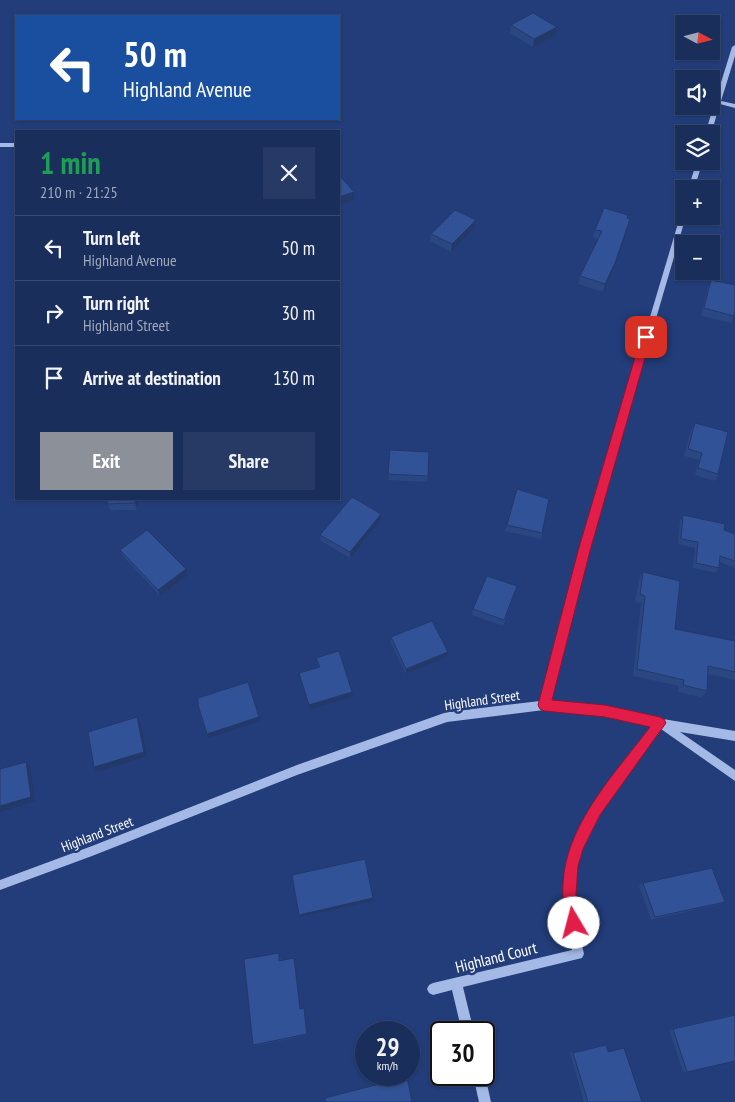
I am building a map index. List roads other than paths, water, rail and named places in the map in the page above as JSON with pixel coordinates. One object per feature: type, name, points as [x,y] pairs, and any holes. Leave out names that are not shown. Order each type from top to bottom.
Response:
[{"type":"street","points":[[720,96],[735,47]]},
{"type":"street","points":[[720,102],[735,106]]},
{"type":"street","points":[[0,145],[15,145]]},
{"type":"street","points":[[544,705],[584,551],[680,225]]},
{"type":"street","name":"Highland Street","points":[[0,885],[92,851],[296,770],[447,717],[544,705],[605,711],[735,736]]},
{"type":"street","points":[[660,723],[735,776]]},
{"type":"street","name":"Highland Court","points":[[433,989],[578,954],[569,894],[571,866],[577,847],[595,811],[660,723]]},
{"type":"street","points":[[456,983],[465,1021]]},
{"type":"street","points":[[481,1086],[485,1102]]}]
